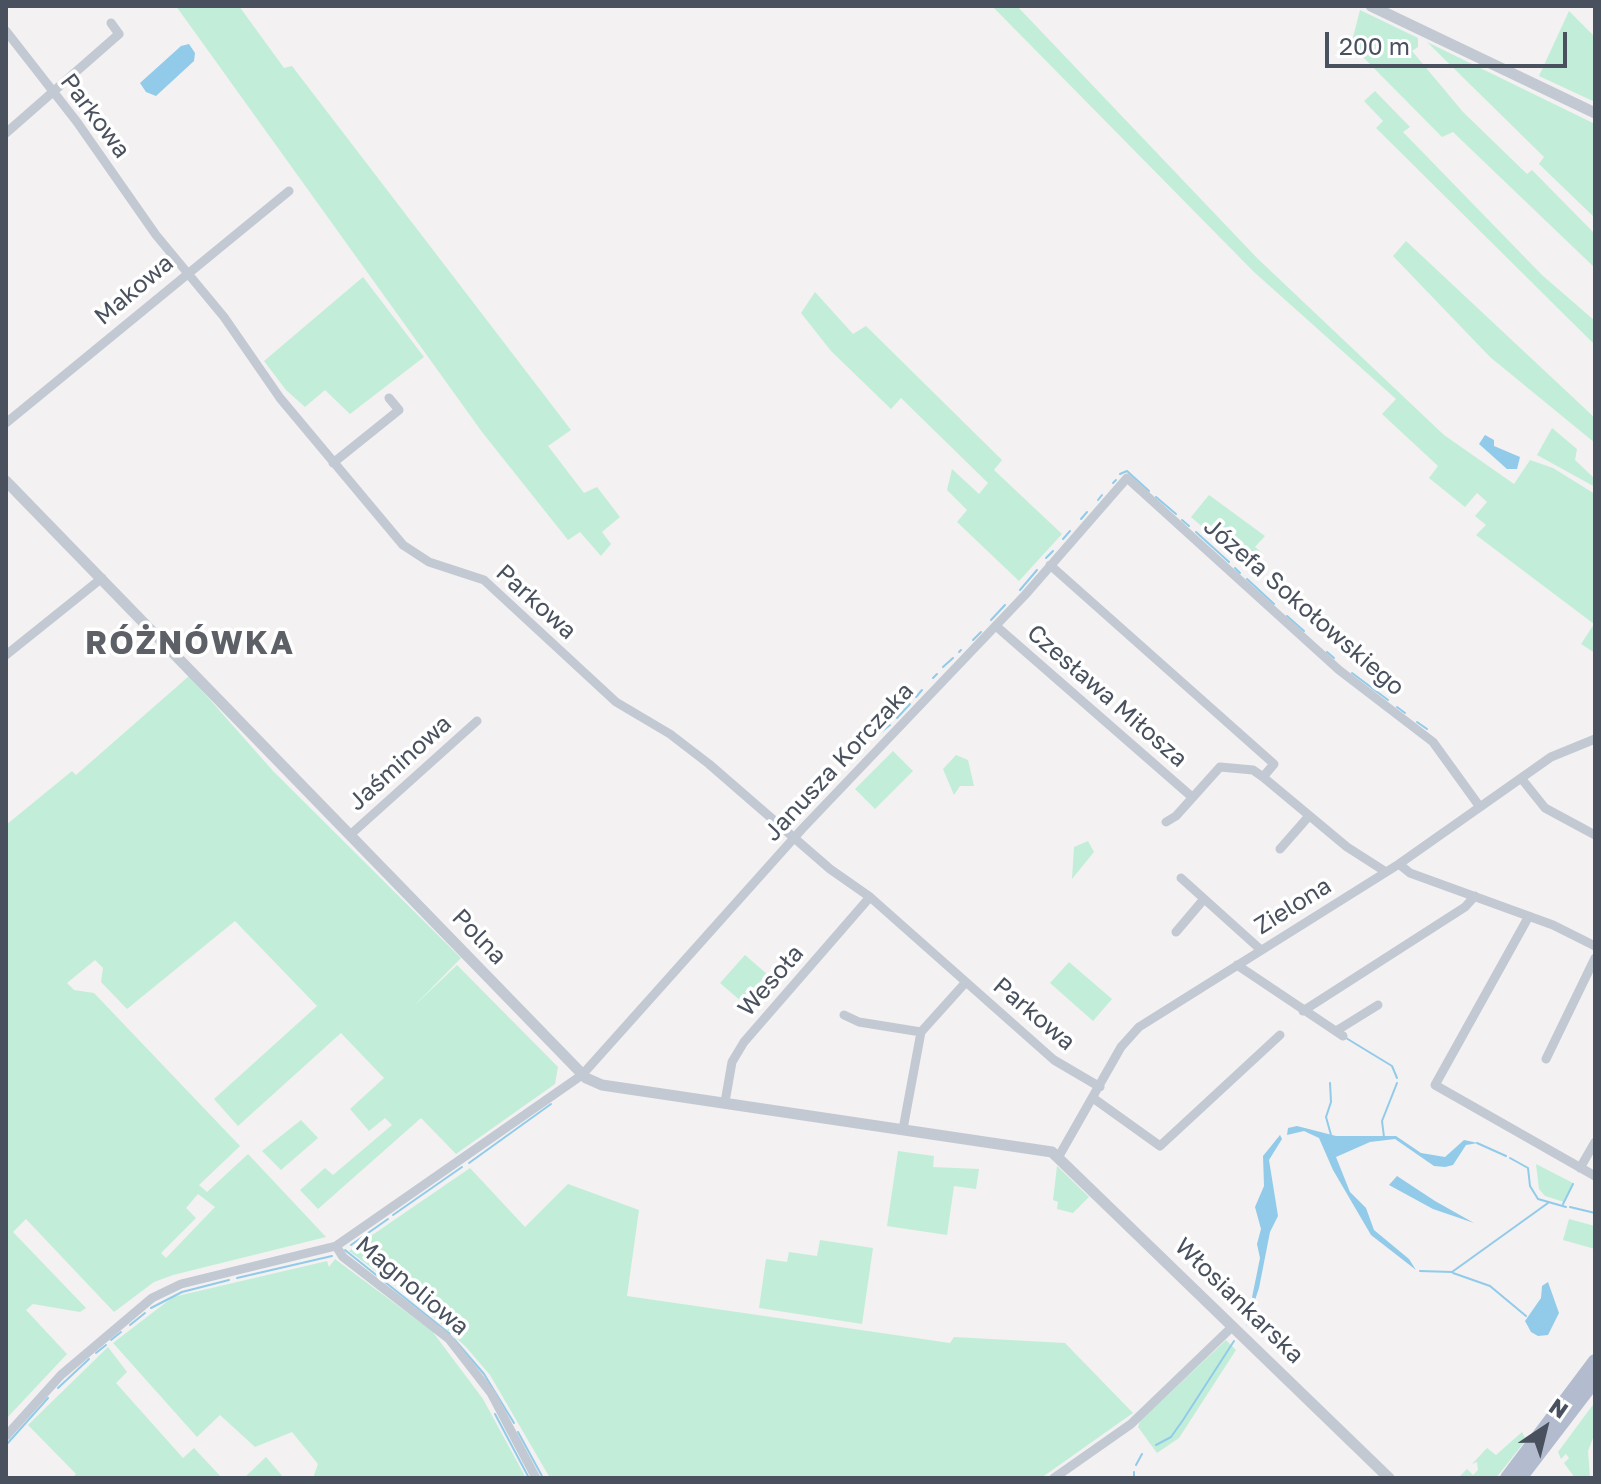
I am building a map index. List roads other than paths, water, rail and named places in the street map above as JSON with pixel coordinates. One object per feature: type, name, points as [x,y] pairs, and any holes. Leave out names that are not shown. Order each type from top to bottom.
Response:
[{"type":"main road","points":[[1507,1478],[1595,1361]]},
{"type":"main road","points":[[1520,1478],[1595,1380]]},
{"type":"street","points":[[1371,6],[1595,113]]},
{"type":"street","points":[[6,133],[119,34],[111,23]]},
{"type":"street","name":"Parkowa","points":[[6,31],[224,317],[280,398],[412,553],[429,562],[484,580],[616,702],[686,746],[834,872],[870,897],[1054,1060],[1100,1087]]},
{"type":"street","name":"Makowa","points":[[6,423],[289,191]]},
{"type":"street","points":[[333,463],[399,410],[389,398]]},
{"type":"street","name":"Janusza Korczaka","points":[[336,1246],[582,1075],[795,837],[996,626],[1127,478]]},
{"type":"street","name":"Józefa Sokołowskiego","points":[[1127,478],[1339,670],[1433,742],[1480,807]]},
{"type":"street","name":"Polna","points":[[6,481],[582,1075],[602,1085],[1045,1150],[1059,1156]]},
{"type":"street","points":[[1050,565],[1274,764],[1263,777]]},
{"type":"street","points":[[6,655],[102,578]]},
{"type":"street","name":"Czesława Miłosza","points":[[996,626],[1192,797]]},
{"type":"street","name":"Jaśminowa","points":[[350,835],[477,721]]},
{"type":"street","name":"Zielona","points":[[1059,1156],[1121,1047],[1136,1030],[1399,864],[1566,748],[1595,739]]},
{"type":"street","points":[[1166,822],[1220,767],[1253,770],[1347,847],[1386,872]]},
{"type":"street","points":[[1521,778],[1545,808],[1595,835]]},
{"type":"street","points":[[1280,849],[1309,816]]},
{"type":"street","points":[[1399,864],[1410,873],[1529,916],[1595,946]]},
{"type":"street","points":[[1181,878],[1261,950]]},
{"type":"street","points":[[1303,1011],[1465,907],[1475,896]]},
{"type":"street","name":"Wesoła","points":[[725,1102],[732,1062],[744,1042],[870,897]]},
{"type":"street","points":[[1176,932],[1204,899]]},
{"type":"street","points":[[1529,916],[1435,1085],[1595,1176]]},
{"type":"street","points":[[1546,1059],[1595,958]]},
{"type":"street","points":[[1237,965],[1340,1034],[1378,1005]]},
{"type":"street","points":[[903,1129],[921,1032],[966,982]]},
{"type":"street","points":[[844,1015],[859,1022],[921,1032]]},
{"type":"street","points":[[1093,1098],[1160,1146],[1280,1035]]},
{"type":"street","points":[[1580,1168],[1595,1142]]},
{"type":"street","name":"Włosiankarska","points":[[1059,1156],[1389,1478]]},
{"type":"street","points":[[6,1436],[61,1375],[165,1290],[336,1246]]},
{"type":"street","name":"Magnoliowa","points":[[336,1246],[343,1257],[449,1339],[491,1393],[536,1478]]},
{"type":"street","points":[[1054,1478],[1131,1424],[1233,1326]]},
{"type":"water","points":[[189,44],[195,53],[194,61],[156,96],[146,92],[140,83],[181,46]]},
{"type":"water","points":[[1485,435],[1494,440],[1494,446],[1520,457],[1517,469],[1507,469],[1479,444]]},
{"type":"water","points":[[1297,1126],[1336,1136],[1396,1136],[1421,1153],[1445,1157],[1464,1140],[1478,1143],[1466,1145],[1453,1165],[1445,1167],[1434,1166],[1395,1139],[1370,1142],[1336,1157],[1350,1192],[1366,1208],[1374,1230],[1409,1259],[1416,1270],[1371,1235],[1333,1170],[1319,1138],[1304,1131],[1287,1135],[1288,1128]]},
{"type":"water","points":[[1280,1135],[1282,1139],[1269,1160],[1278,1216],[1270,1232],[1259,1288],[1246,1327],[1260,1258],[1257,1244],[1261,1229],[1255,1207],[1264,1186],[1263,1156]]},
{"type":"water","points":[[1397,1176],[1474,1223],[1433,1209],[1389,1185]]},
{"type":"water","points":[[1548,1282],[1559,1313],[1548,1335],[1538,1336],[1531,1332],[1525,1321],[1541,1298],[1542,1286]]},
{"type":"waterway","points":[[1120,474],[1127,471],[1149,491]]},
{"type":"waterway","points":[[1113,483],[1116,480]]},
{"type":"waterway","points":[[1098,500],[1102,495]]},
{"type":"waterway","points":[[1156,497],[1176,514]]},
{"type":"waterway","points":[[1081,519],[1087,512]]},
{"type":"waterway","points":[[1182,520],[1189,526]]},
{"type":"waterway","points":[[1063,539],[1070,531]]},
{"type":"waterway","points":[[1196,532],[1229,562]]},
{"type":"waterway","points":[[1046,558],[1053,551]]},
{"type":"waterway","points":[[1235,568],[1240,573]]},
{"type":"waterway","points":[[1020,590],[1037,570]]},
{"type":"waterway","points":[[1247,579],[1274,604]]},
{"type":"waterway","points":[[991,620],[1005,605]]},
{"type":"waterway","points":[[1287,616],[1304,631]]},
{"type":"waterway","points":[[973,640],[981,632]]},
{"type":"waterway","points":[[1327,652],[1334,658]]},
{"type":"waterway","points":[[943,667],[953,658]]},
{"type":"waterway","points":[[1352,673],[1388,700]]},
{"type":"waterway","points":[[933,678],[937,674]]},
{"type":"waterway","points":[[916,697],[922,690]]},
{"type":"waterway","points":[[897,718],[910,704]]},
{"type":"waterway","points":[[1397,707],[1405,713]]},
{"type":"waterway","points":[[1417,722],[1427,729]]},
{"type":"waterway","points":[[881,732],[890,725]]},
{"type":"waterway","points":[[1346,1038],[1392,1066],[1397,1078]]},
{"type":"waterway","points":[[1330,1083],[1331,1102],[1326,1117],[1331,1135]]},
{"type":"waterway","points":[[1384,1137],[1382,1121],[1397,1083]]},
{"type":"waterway","points":[[469,1163],[551,1104]]},
{"type":"waterway","points":[[1477,1143],[1506,1156]]},
{"type":"waterway","points":[[1510,1158],[1528,1168],[1530,1186],[1538,1199],[1566,1207]]},
{"type":"waterway","points":[[393,1215],[462,1167]]},
{"type":"waterway","points":[[1563,1204],[1573,1184]]},
{"type":"waterway","points":[[1420,1271],[1452,1272],[1548,1203]]},
{"type":"waterway","points":[[1570,1207],[1595,1213]]},
{"type":"waterway","points":[[351,1245],[388,1219]]},
{"type":"waterway","points":[[345,1250],[450,1334]]},
{"type":"waterway","points":[[237,1278],[332,1256]]},
{"type":"waterway","points":[[1453,1273],[1490,1286],[1526,1316]]},
{"type":"waterway","points":[[151,1308],[182,1292],[229,1280]]},
{"type":"waterway","points":[[130,1325],[145,1313]]},
{"type":"waterway","points":[[111,1340],[121,1332]]},
{"type":"waterway","points":[[454,1339],[484,1374],[514,1423]]},
{"type":"waterway","points":[[1156,1445],[1171,1437],[1234,1341]]},
{"type":"waterway","points":[[96,1353],[106,1345]]},
{"type":"waterway","points":[[58,1388],[89,1359]]},
{"type":"waterway","points":[[6,1445],[48,1398]]},
{"type":"waterway","points":[[495,1414],[529,1478]]},
{"type":"waterway","points":[[518,1432],[543,1478]]},
{"type":"waterway","points":[[1136,1465],[1142,1454]]},
{"type":"waterway","points":[[1134,1472],[1134,1478]]},
{"type":"district","name":"RÓŻNÓWKA","points":[[190,644]]}]
